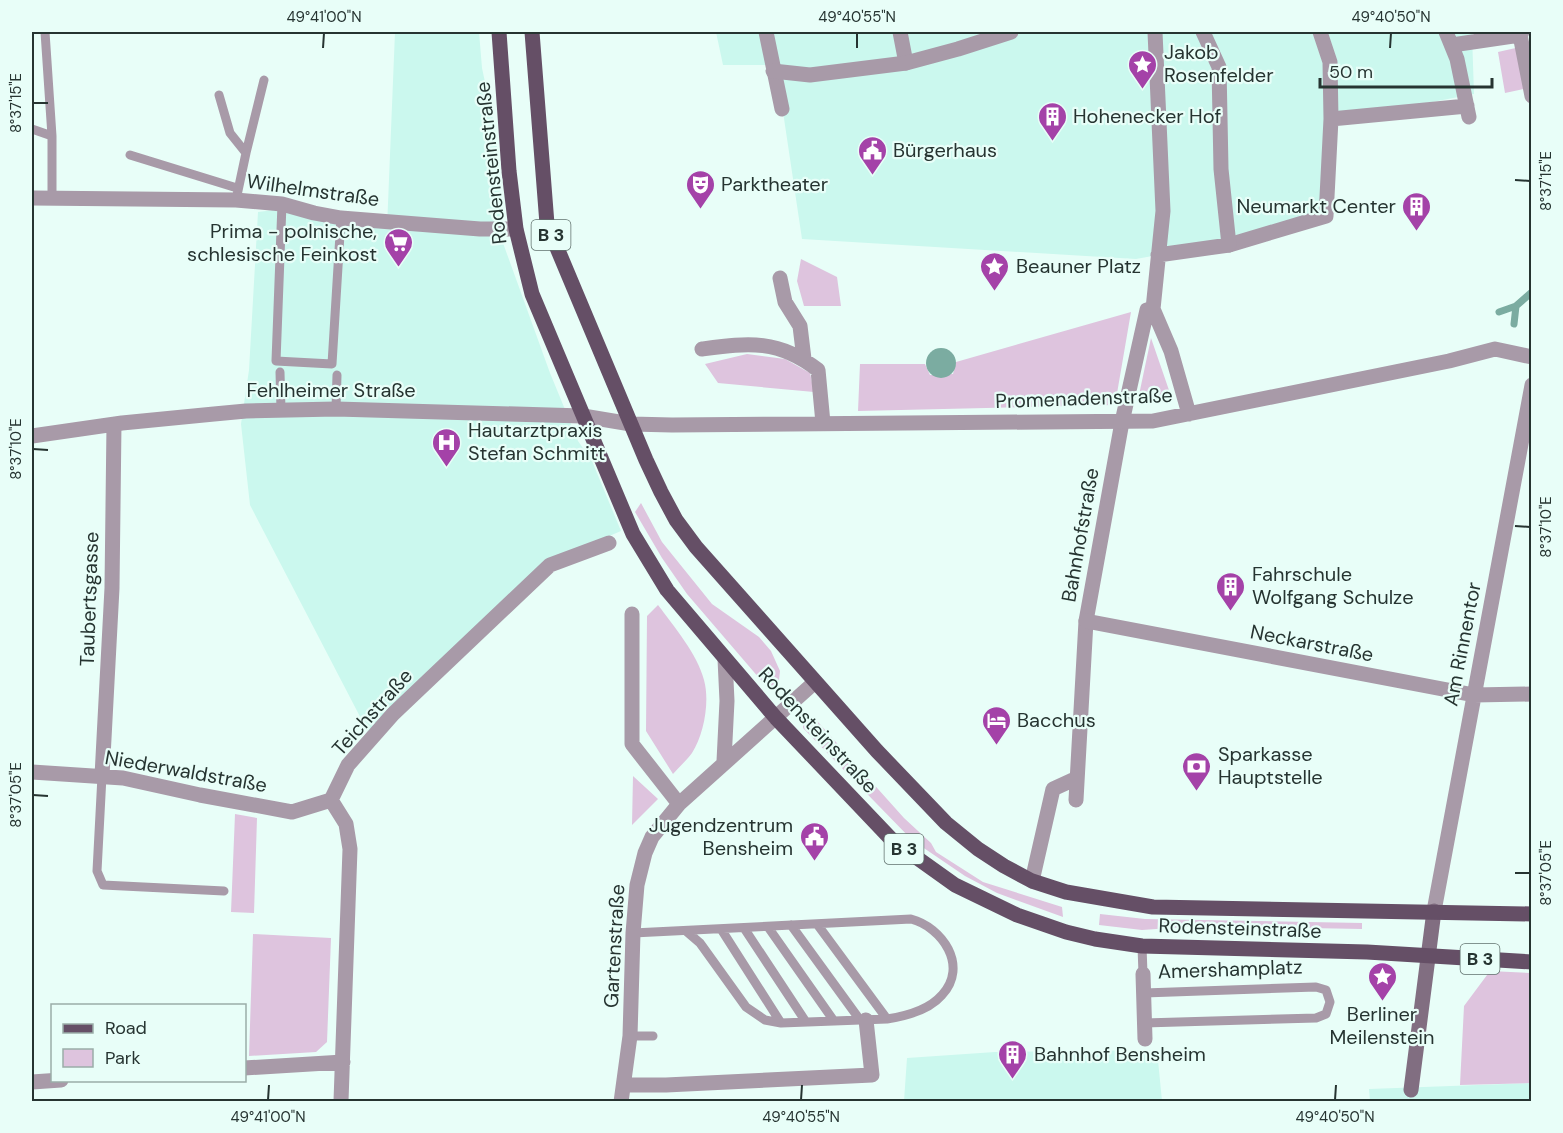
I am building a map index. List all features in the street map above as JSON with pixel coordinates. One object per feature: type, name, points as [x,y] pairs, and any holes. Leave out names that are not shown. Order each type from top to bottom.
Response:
[{"type":"main road","name":"Rodensteinstraße","points":[[500,32],[509,171],[516,229],[532,294],[633,534],[667,590],[725,659],[776,718],[892,840],[955,885],[1017,915],[1066,932],[1095,939],[1142,946],[1428,955],[1532,962]]},
{"type":"main road","name":"Rodensteinstraße","points":[[532,32],[547,224],[661,492],[676,519],[696,547],[815,682],[946,823],[978,849],[1032,881],[1092,898],[1153,907],[1532,914]]},
{"type":"main road","points":[[1411,1090],[1434,911]]},
{"type":"street","points":[[766,32],[782,109]]},
{"type":"street","points":[[900,32],[906,63]]},
{"type":"street","points":[[773,71],[810,75],[906,63],[958,50],[1011,32]]},
{"type":"street","name":"Bahnhofstraße","points":[[1155,32],[1163,211],[1153,309],[1171,351],[1189,414]]},
{"type":"street","points":[[1203,32],[1219,67],[1221,169],[1229,245]]},
{"type":"street","points":[[1158,255],[1229,245],[1326,216],[1331,119],[1330,62],[1320,32]]},
{"type":"street","points":[[1331,119],[1468,111],[1449,38],[1521,34],[1532,96]]},
{"type":"street","name":"Wilhelmstraße","points":[[32,198],[237,194],[341,218],[480,229],[516,229]]},
{"type":"street","points":[[780,278],[785,302],[800,326],[804,359]]},
{"type":"street","name":"Bahnhofstraße","points":[[1076,800],[1086,621],[1122,422],[1147,310],[1153,309]]},
{"type":"street","points":[[702,349],[746,343],[775,347],[804,359],[818,370],[823,423]]},
{"type":"street","name":"Promenadenstraße","points":[[631,424],[1153,421],[1449,361],[1496,349],[1532,357]]},
{"type":"street","name":"Am Rinnentor","points":[[1434,911],[1532,385]]},
{"type":"street","name":"Fehlheimer Straße","points":[[32,436],[114,424],[281,410],[336,409],[583,416],[631,424]]},
{"type":"street","name":"Taubertsgasse","points":[[102,776],[112,588],[114,424]]},
{"type":"street","name":"Teichstraße","points":[[331,800],[348,765],[393,714],[550,565],[609,543]]},
{"type":"street","points":[[632,614],[632,744],[679,804]]},
{"type":"street","name":"Neckarstraße","points":[[1086,621],[1474,695],[1532,694]]},
{"type":"street","points":[[724,761],[727,701],[725,659]]},
{"type":"street","name":"Gartenstraße","points":[[621,1101],[630,1036],[633,933],[638,877],[645,853],[656,831],[679,804],[724,761],[815,682]]},
{"type":"street","name":"Niederwaldstraße","points":[[32,772],[123,778],[292,812],[331,800]]},
{"type":"street","points":[[1032,881],[1053,789],[1077,778]]},
{"type":"street","points":[[331,800],[345,824],[350,849],[341,1101]]},
{"type":"street","name":"Amershamplatz","points":[[1143,974],[1145,1039]]},
{"type":"street","points":[[625,1084],[662,1086],[872,1075],[863,1020]]},
{"type":"street","points":[[246,1068],[343,1062]]},
{"type":"street","points":[[32,1082],[51,1081]]},
{"type":"lane","points":[[45,32],[52,136],[52,198]]},
{"type":"lane","points":[[130,155],[237,194],[264,80]]},
{"type":"lane","points":[[219,95],[230,134],[246,153]]},
{"type":"lane","points":[[32,129],[52,136]]},
{"type":"lane","points":[[282,204],[276,361],[332,364],[341,218]]},
{"type":"lane","points":[[280,372],[281,410]]},
{"type":"lane","points":[[336,409],[337,375]]},
{"type":"lane","points":[[102,776],[97,872],[103,885],[224,891]]},
{"type":"lane","points":[[633,933],[911,919],[922,922],[940,936],[952,955],[953,965],[949,985],[942,995],[915,1012],[887,1019],[781,1023],[765,1020],[746,1007],[700,943],[686,931]]},
{"type":"lane","points":[[817,924],[887,1019]]},
{"type":"lane","points":[[791,925],[863,1020]]},
{"type":"lane","points":[[768,927],[834,1021]]},
{"type":"lane","points":[[744,928],[806,1022]]},
{"type":"lane","points":[[721,929],[781,1023]]},
{"type":"lane","name":"Amershamplatz","points":[[1142,946],[1143,974]]},
{"type":"lane","name":"Amershamplatz","points":[[1144,993],[1316,987],[1326,990],[1330,1002],[1326,1014],[1316,1018],[1144,1023]]},
{"type":"lane","points":[[630,1036],[653,1036]]},
{"type":"shaded area","points":[[395,32],[479,32],[482,68],[496,134],[503,243],[550,373],[578,441],[592,461],[621,531],[548,562],[368,732],[250,505],[241,424],[249,370],[258,212],[274,210],[387,228]]},
{"type":"shaded area","points":[[716,32],[1511,32],[1472,34],[1474,94],[1333,121],[1329,213],[1224,243],[1136,259],[802,239],[776,65],[723,65]]},
{"type":"shaded area","points":[[941,348],[952,352],[956,363],[952,374],[941,378],[930,374],[926,363],[930,352]]},
{"type":"shaded area","points":[[1157,1050],[1162,1101],[904,1101],[907,1058],[995,1052]]},
{"type":"shaded area","points":[[1531,1083],[1531,1101],[1370,1101],[1369,1089]]},
{"type":"green space","points":[[1520,47],[1528,88],[1505,93],[1498,52]]},
{"type":"green space","points":[[801,259],[837,277],[841,306],[804,306],[797,281]]},
{"type":"green space","points":[[1131,312],[1115,405],[858,411],[860,364],[925,364],[930,375],[953,374],[956,362]]},
{"type":"green space","points":[[1151,338],[1171,396],[1139,395]]},
{"type":"green space","points":[[747,354],[785,359],[810,373],[814,392],[718,383],[705,364]]},
{"type":"green space","points":[[641,503],[662,542],[712,604],[759,637],[771,651],[780,671],[778,690],[766,686],[687,594],[662,558],[635,512]]},
{"type":"green space","points":[[658,605],[691,651],[701,670],[706,688],[706,708],[700,737],[692,753],[673,774],[646,731],[647,616]]},
{"type":"green space","points":[[803,720],[818,722],[904,818],[931,843],[936,852],[983,882],[1062,907],[1063,917],[997,893],[965,876],[912,840],[803,728]]},
{"type":"green space","points":[[633,776],[658,799],[632,825]]},
{"type":"green space","points":[[235,814],[257,818],[254,913],[231,912]]},
{"type":"green space","points":[[1100,914],[1145,919],[1362,923],[1362,929],[1199,926],[1142,930],[1099,925]]},
{"type":"green space","points":[[253,934],[331,938],[327,1042],[316,1052],[249,1056]]},
{"type":"green space","points":[[1490,971],[1531,973],[1531,1083],[1460,1085],[1464,1006]]},
{"type":"waterway","points":[[1499,312],[1516,306],[1532,292]]},
{"type":"waterway","points":[[1514,324],[1516,306]]},
{"type":"place","name":"Jakob Rosenfelder","points":[[1143,90]]},
{"type":"place","name":"Hohenecker Hof","points":[[1052,142]]},
{"type":"place","name":"Bürgerhaus","points":[[872,176]]},
{"type":"place","name":"Parktheater","points":[[700,210]]},
{"type":"place","name":"Neumarkt Center","points":[[1417,232]]},
{"type":"place","name":"Prima - polnische, schlesische Feinkost","points":[[398,268]]},
{"type":"place","name":"Beauner Platz","points":[[995,292]]},
{"type":"place","name":"Hautarztpraxis Stefan Schmitt","points":[[447,468]]},
{"type":"place","name":"Fahrschule Wolfgang Schulze","points":[[1231,612]]},
{"type":"place","name":"Bacchus","points":[[996,746]]},
{"type":"place","name":"Sparkasse Hauptstelle","points":[[1197,792]]},
{"type":"place","name":"Jugendzentrum Bensheim","points":[[814,862]]},
{"type":"place","name":"Berliner Meilenstein","points":[[1382,1002]]},
{"type":"place","name":"Bahnhof Bensheim","points":[[1013,1080]]}]
